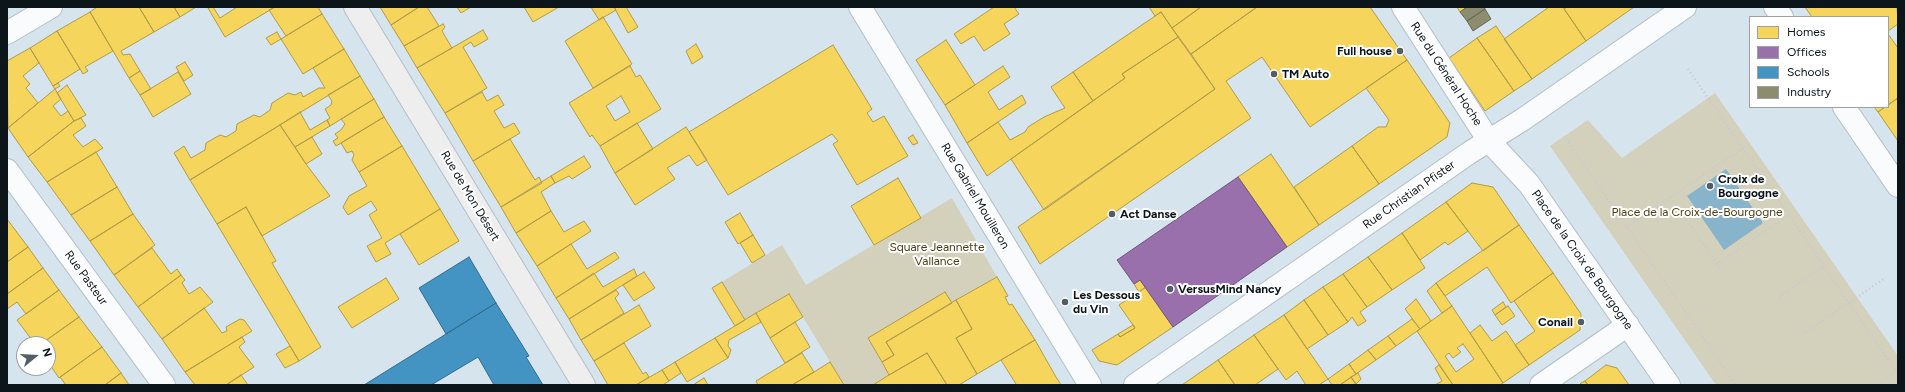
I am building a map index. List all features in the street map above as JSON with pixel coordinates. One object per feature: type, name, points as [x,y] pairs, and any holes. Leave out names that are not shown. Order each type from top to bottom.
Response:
[{"type":"main road","name":"Rue de Mon Désert","points":[[355,7],[584,385]]},
{"type":"street","points":[[7,33],[51,7]]},
{"type":"street","name":"Rue Gabriel Mouilleron","points":[[860,7],[1090,385]]},
{"type":"street","name":"Rue du Général Hoche","points":[[1403,7],[1489,141]]},
{"type":"street","name":"Rue Christian Pfister","points":[[1135,385],[1685,7]]},
{"type":"street","points":[[1775,7],[1781,16]]},
{"type":"street","points":[[1845,108],[1898,186]]},
{"type":"street","name":"Place de la Croix de Bourgogne","points":[[1489,141],[1529,184],[1669,385]]},
{"type":"street","name":"Rue Pasteur","points":[[7,170],[164,385]]},
{"type":"street","points":[[1541,385],[1628,325]]},
{"type":"path","points":[[1688,69],[1896,371],[1877,385]]},
{"type":"path","points":[[1564,136],[1736,385]]},
{"type":"path","points":[[1627,227],[1743,148]]},
{"type":"path","points":[[1671,197],[1722,272]]},
{"type":"path","points":[[1717,264],[1789,215]]},
{"type":"path","points":[[1779,297],[1824,266]]},
{"type":"path","points":[[1803,334],[1885,278]]},
{"type":"green space","name":"Place de la Croix-de-Bourgogne","points":[[1715,93],[1898,356],[1898,385],[1716,385],[1550,146],[1588,120],[1622,158]]},
{"type":"green space","name":"Square Jeannette Vallance","points":[[952,198],[997,277],[952,303],[868,338],[889,375],[873,385],[844,385],[789,294],[745,320],[722,282],[782,245],[806,285]]},
{"type":"water","points":[[1726,169],[1763,223],[1724,250],[1687,196]]},
{"type":"building: Homes","points":[[97,7],[139,7],[154,32],[121,51],[123,55],[130,54],[140,71],[129,78],[90,12]]},
{"type":"building: Homes","points":[[139,7],[174,7],[180,17],[154,32]]},
{"type":"building: Homes","points":[[174,7],[196,7],[180,17]]},
{"type":"building: Homes","points":[[213,7],[220,18],[237,7],[275,7],[225,37],[208,8]]},
{"type":"building: Homes","points":[[275,7],[318,7],[322,14],[286,36],[269,10]]},
{"type":"building: Homes","points":[[380,7],[419,7],[391,25]]},
{"type":"building: Homes","points":[[419,7],[427,7],[439,26],[404,46],[391,25]]},
{"type":"building: Homes","points":[[457,7],[471,7],[461,13]]},
{"type":"building: Homes","points":[[524,7],[559,7],[533,22]]},
{"type":"building: Homes","points":[[591,7],[614,7],[616,10],[599,20]]},
{"type":"building: Homes","points":[[614,7],[626,7],[638,27],[628,33]]},
{"type":"building: Homes","points":[[994,7],[1014,7],[1019,14],[1004,24],[1010,34],[984,51],[974,36],[961,44],[954,34]]},
{"type":"building: Homes","points":[[1149,7],[1201,7],[1172,28],[1161,12],[1155,16]]},
{"type":"building: Homes","points":[[1201,7],[1257,7],[1191,54],[1172,28]]},
{"type":"building: Homes","points":[[1257,7],[1370,7],[1407,60],[1310,127],[1262,57],[1226,81],[1251,118],[1040,264],[1018,227],[1215,89],[1191,54]]},
{"type":"building: Homes","points":[[1457,7],[1467,7],[1460,12]]},
{"type":"building: Homes","points":[[1549,7],[1563,7],[1586,41],[1532,79],[1504,39]]},
{"type":"building: Homes","points":[[1567,7],[1634,7],[1586,41],[1564,9]]},
{"type":"building: Homes","points":[[1805,7],[1897,7],[1898,24],[1889,30],[1889,16],[1811,16]]},
{"type":"building: Homes","points":[[90,12],[113,51],[85,67],[88,71],[83,74],[57,31]]},
{"type":"building: Homes","points":[[1161,12],[1178,37],[1122,74],[1125,78],[1093,101],[1073,72]]},
{"type":"building: Homes","points":[[322,14],[344,49],[303,74],[281,39]]},
{"type":"building: Homes","points":[[603,17],[632,64],[593,88],[565,41]]},
{"type":"building: Homes","points":[[443,24],[445,27],[442,31],[452,48],[417,68],[404,46]]},
{"type":"building: Homes","points":[[1496,26],[1532,79],[1514,91],[1477,38]]},
{"type":"building: Homes","points":[[483,30],[488,39],[474,47],[471,42],[463,47],[487,88],[445,113],[417,68]]},
{"type":"building: Homes","points":[[57,31],[80,69],[53,86],[30,48]]},
{"type":"building: Homes","points":[[277,32],[281,39],[271,45],[266,38]]},
{"type":"building: Homes","points":[[1889,35],[1898,48],[1898,98],[1889,104]]},
{"type":"building: Homes","points":[[1178,37],[1215,89],[1044,210],[1011,159],[1125,78],[1122,74]]},
{"type":"building: Homes","points":[[1477,38],[1514,91],[1485,111],[1449,58]]},
{"type":"building: Homes","points":[[946,40],[975,85],[945,105],[916,60]]},
{"type":"building: Homes","points":[[696,44],[703,57],[692,64],[686,51]]},
{"type":"building: Homes","points":[[833,45],[872,109],[867,113],[873,122],[884,116],[908,156],[857,185],[833,144],[838,141],[832,134],[728,195],[689,132]]},
{"type":"building: Homes","points":[[30,48],[39,63],[23,76],[30,84],[26,88],[38,103],[8,128],[7,61]]},
{"type":"building: Homes","points":[[344,49],[360,76],[190,180],[174,153],[184,146],[191,158],[205,150],[206,143],[220,135],[226,137],[236,131],[237,124],[254,115],[260,117],[270,110],[272,103],[288,93],[295,95],[301,92],[303,97],[319,88],[325,88],[313,68]]},
{"type":"building: Homes","points":[[1407,60],[1450,123],[1447,137],[1379,184],[1352,146],[1378,127],[1386,127],[1389,120],[1366,88]]},
{"type":"building: Homes","points":[[185,62],[193,75],[184,81],[176,67]]},
{"type":"building: Homes","points":[[630,66],[636,77],[640,75],[661,109],[600,146],[592,135],[590,137],[569,103]],"holes":[[[621,96],[630,112],[615,121],[606,106]]]},
{"type":"building: Homes","points":[[1003,66],[1010,77],[988,92],[999,110],[1022,95],[1026,103],[967,143],[945,105]]},
{"type":"building: Homes","points":[[140,71],[151,89],[140,95],[129,78]]},
{"type":"building: Homes","points":[[178,72],[191,94],[153,117],[140,95]]},
{"type":"building: Homes","points":[[1073,72],[1093,101],[987,176],[967,143],[998,122],[1010,140],[1025,132],[1028,127],[1044,117],[1065,108],[1051,87]]},
{"type":"building: Homes","points":[[360,76],[374,99],[330,126],[327,120],[330,118],[325,109],[331,105],[332,101],[328,95]]},
{"type":"building: Homes","points":[[58,83],[60,86],[55,89],[53,86]]},
{"type":"building: Homes","points":[[67,85],[86,115],[74,121],[57,93]]},
{"type":"building: Homes","points":[[55,89],[61,99],[53,106],[61,116],[68,111],[74,121],[28,157],[8,128]]},
{"type":"building: Homes","points":[[482,92],[487,101],[498,95],[504,105],[494,111],[504,128],[514,123],[520,133],[473,161],[445,113]]},
{"type":"building: Homes","points":[[1898,98],[1898,141],[1878,112],[1884,108],[1889,108],[1889,104]]},
{"type":"building: Homes","points":[[374,99],[384,117],[336,146],[333,141],[338,138],[335,134],[341,130],[345,124],[341,119]]},
{"type":"building: Homes","points":[[1875,108],[1884,108],[1878,112]]},
{"type":"building: Homes","points":[[300,112],[310,130],[327,120],[330,126],[295,147],[280,125]]},
{"type":"building: Homes","points":[[384,117],[402,146],[359,172],[352,160],[354,155],[352,151],[347,153],[341,143]]},
{"type":"building: Homes","points":[[81,118],[86,126],[73,135],[83,147],[95,139],[103,148],[47,182],[28,157],[74,121]]},
{"type":"building: Homes","points":[[637,123],[653,149],[615,173],[600,146]]},
{"type":"building: Homes","points":[[280,125],[330,196],[262,236],[246,207],[217,224],[190,180]]},
{"type":"building: Homes","points":[[686,127],[707,160],[697,166],[689,155],[667,168],[675,179],[635,205],[615,173]]},
{"type":"building: Homes","points":[[913,135],[918,143],[913,145],[908,138]]},
{"type":"building: Homes","points":[[312,137],[322,154],[306,164],[295,147]]},
{"type":"building: Homes","points":[[510,139],[535,180],[539,177],[542,183],[501,207],[473,161]]},
{"type":"building: Homes","points":[[402,146],[440,209],[385,243],[391,254],[376,262],[367,246],[382,238],[369,215],[377,210],[371,201],[348,215],[343,207],[349,196],[367,186],[359,172]]},
{"type":"building: Homes","points":[[1352,146],[1379,184],[1319,225],[1294,187]]},
{"type":"building: Homes","points":[[96,152],[117,187],[71,215],[47,182]]},
{"type":"building: Homes","points":[[1271,154],[1319,225],[1287,247],[1238,177]]},
{"type":"building: Homes","points":[[584,156],[591,167],[572,179],[569,176],[555,183],[551,176]]},
{"type":"building: Homes","points":[[551,176],[555,183],[541,192],[551,211],[516,233],[501,207]]},
{"type":"building: Homes","points":[[898,178],[921,218],[874,245],[851,206]]},
{"type":"building: Homes","points":[[1472,183],[1493,187],[1519,225],[1483,251],[1446,202]]},
{"type":"building: Homes","points":[[117,187],[133,214],[90,241],[71,215]]},
{"type":"building: Homes","points":[[1446,202],[1468,231],[1448,245],[1445,242],[1420,260],[1402,233]]},
{"type":"building: Homes","points":[[246,207],[276,261],[272,263],[321,347],[299,361],[217,224]]},
{"type":"building: Homes","points":[[440,209],[459,241],[419,265],[400,234]]},
{"type":"building: Homes","points":[[551,211],[564,232],[584,221],[591,231],[537,266],[516,233]]},
{"type":"building: Homes","points":[[740,213],[753,235],[738,244],[725,222]]},
{"type":"building: Homes","points":[[133,214],[155,245],[114,275],[90,241]]},
{"type":"building: Homes","points":[[7,219],[28,247],[7,262]]},
{"type":"building: Homes","points":[[1519,225],[1553,273],[1511,303],[1487,267],[1445,296],[1436,283]]},
{"type":"building: Homes","points":[[1402,233],[1425,268],[1392,290],[1368,257]]},
{"type":"building: Homes","points":[[753,235],[765,255],[752,263],[740,243]]},
{"type":"building: Homes","points":[[571,244],[587,269],[615,252],[619,258],[556,298],[537,266]]},
{"type":"building: Homes","points":[[28,247],[43,268],[7,294],[7,262]]},
{"type":"building: Homes","points":[[152,248],[171,274],[177,269],[181,275],[138,307],[114,275]]},
{"type":"building: Homes","points":[[1368,257],[1392,290],[1367,307],[1343,274]]},
{"type":"building: Homes","points":[[43,268],[59,290],[26,314],[17,302],[7,309],[7,294]]},
{"type":"building: Homes","points":[[634,269],[637,276],[569,319],[556,298],[594,273],[603,287]]},
{"type":"building: Homes","points":[[644,272],[655,288],[634,301],[623,285]]},
{"type":"building: Homes","points":[[1553,273],[1581,314],[1580,330],[1529,365],[1515,345],[1535,331],[1514,301]]},
{"type":"building: Homes","points":[[1343,274],[1367,307],[1360,312],[1366,321],[1358,326],[1352,317],[1348,322],[1323,287]]},
{"type":"building: Homes","points":[[181,275],[185,280],[182,283],[189,294],[200,287],[213,302],[162,339],[138,307]]},
{"type":"building: Homes","points":[[997,277],[1008,296],[1005,297],[1009,305],[1012,304],[1035,340],[977,374],[956,338],[972,329],[956,300]]},
{"type":"building: Homes","points":[[386,278],[399,299],[352,328],[338,307]]},
{"type":"building: Homes","points":[[1140,280],[1146,287],[1139,292],[1134,284]]},
{"type":"building: Homes","points":[[722,282],[745,320],[735,326],[712,288]]},
{"type":"building: Homes","points":[[1436,283],[1452,306],[1442,313],[1427,291]]},
{"type":"building: Homes","points":[[1146,287],[1173,327],[1117,365],[1099,361],[1092,350],[1118,334],[1120,337],[1135,328],[1119,305]]},
{"type":"building: Homes","points":[[1323,287],[1348,322],[1328,335],[1304,300]]},
{"type":"building: Homes","points":[[59,290],[79,317],[52,336],[29,336],[17,320]]},
{"type":"building: Homes","points":[[616,290],[619,294],[615,298],[624,313],[581,340],[569,319]]},
{"type":"building: Homes","points":[[945,292],[952,303],[886,342],[894,355],[882,362],[868,338]]},
{"type":"building: Homes","points":[[789,294],[803,317],[770,338],[756,313]]},
{"type":"building: Homes","points":[[1416,299],[1431,321],[1420,329],[1405,309]]},
{"type":"building: Homes","points":[[956,300],[972,329],[956,338],[977,374],[959,385],[947,385],[927,353],[889,375],[882,362],[894,355],[886,342]]},
{"type":"building: Homes","points":[[1304,300],[1328,335],[1307,349],[1284,315]]},
{"type":"building: Homes","points":[[1503,302],[1506,307],[1495,315],[1492,310]]},
{"type":"building: Homes","points":[[639,305],[651,326],[594,361],[581,340]]},
{"type":"building: Homes","points":[[1452,306],[1503,383],[1500,385],[1453,385],[1417,331]],"holes":[[[1463,344],[1474,359],[1456,372],[1445,356],[1449,353],[1453,358],[1461,352],[1457,348]]]},
{"type":"building: Homes","points":[[1508,306],[1515,316],[1502,325],[1495,315]]},
{"type":"building: Homes","points":[[204,308],[222,333],[227,331],[226,327],[240,319],[244,320],[252,331],[185,372],[162,339]]},
{"type":"building: Homes","points":[[756,313],[761,322],[729,340],[728,346],[731,350],[728,358],[715,338]]},
{"type":"building: Homes","points":[[1284,315],[1328,379],[1319,385],[1306,385],[1297,371],[1286,380],[1254,335]]},
{"type":"building: Homes","points":[[79,317],[102,347],[59,378],[56,374],[56,336],[52,336]]},
{"type":"building: Homes","points":[[1412,319],[1420,329],[1396,346],[1388,336]]},
{"type":"building: Homes","points":[[795,322],[810,347],[785,363],[770,338]]},
{"type":"building: Homes","points":[[1133,325],[1135,328],[1120,337],[1118,334]]},
{"type":"building: Homes","points":[[1480,325],[1492,341],[1506,331],[1529,365],[1503,383],[1470,333]]},
{"type":"building: Homes","points":[[1254,335],[1278,369],[1255,385],[1235,385],[1218,360]]},
{"type":"building: Homes","points":[[1388,336],[1396,346],[1376,360],[1368,350]]},
{"type":"building: Homes","points":[[242,337],[245,342],[239,347],[254,367],[226,385],[195,385],[185,372]]},
{"type":"building: Homes","points":[[715,338],[728,358],[687,382],[675,362]]},
{"type":"building: Homes","points":[[1035,340],[1061,385],[1015,385],[1016,384],[1001,360]]},
{"type":"building: Homes","points":[[624,343],[643,374],[646,372],[649,377],[636,385],[608,385],[594,361]]},
{"type":"building: Homes","points":[[290,346],[299,361],[285,368],[276,354]]},
{"type":"building: Homes","points":[[102,347],[121,373],[105,385],[66,385],[60,377]]},
{"type":"building: Homes","points":[[1368,350],[1376,360],[1356,374],[1349,364]]},
{"type":"building: Homes","points":[[802,353],[814,372],[792,385],[758,385],[756,381]]},
{"type":"building: Homes","points":[[927,353],[947,385],[873,385],[889,375]]},
{"type":"building: Homes","points":[[1218,360],[1235,385],[1182,385]]},
{"type":"building: Homes","points":[[675,362],[681,373],[669,381],[662,370]]},
{"type":"building: Homes","points":[[830,362],[844,385],[792,385],[814,372]]},
{"type":"building: Homes","points":[[1349,364],[1356,374],[1340,385],[1332,385],[1328,379]]},
{"type":"building: Homes","points":[[1439,365],[1453,385],[1435,385],[1442,381],[1435,368]]},
{"type":"building: Homes","points":[[1606,365],[1617,368],[1629,385],[1588,385],[1585,381]]},
{"type":"building: Homes","points":[[662,370],[669,381],[663,385],[636,385]]},
{"type":"building: Homes","points":[[121,373],[129,385],[105,385]]},
{"type":"building: Homes","points":[[1358,373],[1361,379],[1356,384],[1351,377]]},
{"type":"building: Homes","points":[[241,375],[248,385],[226,385]]},
{"type":"building: Homes","points":[[1351,377],[1356,385],[1340,385]]},
{"type":"building: Homes","points":[[704,378],[708,385],[693,385]]},
{"type":"building: Homes","points":[[1585,381],[1588,385],[1579,385],[1581,383]]},
{"type":"building: Offices","points":[[1238,177],[1287,247],[1173,327],[1140,280],[1134,284],[1117,260]]},
{"type":"building: Schools","points":[[469,257],[496,303],[446,334],[419,288]]},
{"type":"building: Schools","points":[[496,303],[529,356],[526,357],[543,385],[494,385],[478,357],[431,385],[364,385]]},
{"type":"building: Industry","points":[[1467,7],[1484,7],[1485,9],[1467,21],[1460,12]]},
{"type":"building: Industry","points":[[1485,9],[1491,19],[1473,31],[1467,21]]},
{"type":"place","name":"Full house","points":[[1400,51]]},
{"type":"place","name":"TM Auto","points":[[1274,74]]},
{"type":"place","name":"Croix de Bourgogne","points":[[1710,186]]},
{"type":"place","name":"Act Danse","points":[[1112,214]]},
{"type":"place","name":"VersusMind Nancy","points":[[1170,289]]},
{"type":"place","name":"Les Dessous du Vin","points":[[1065,302]]},
{"type":"place","name":"Conail","points":[[1581,322]]}]
